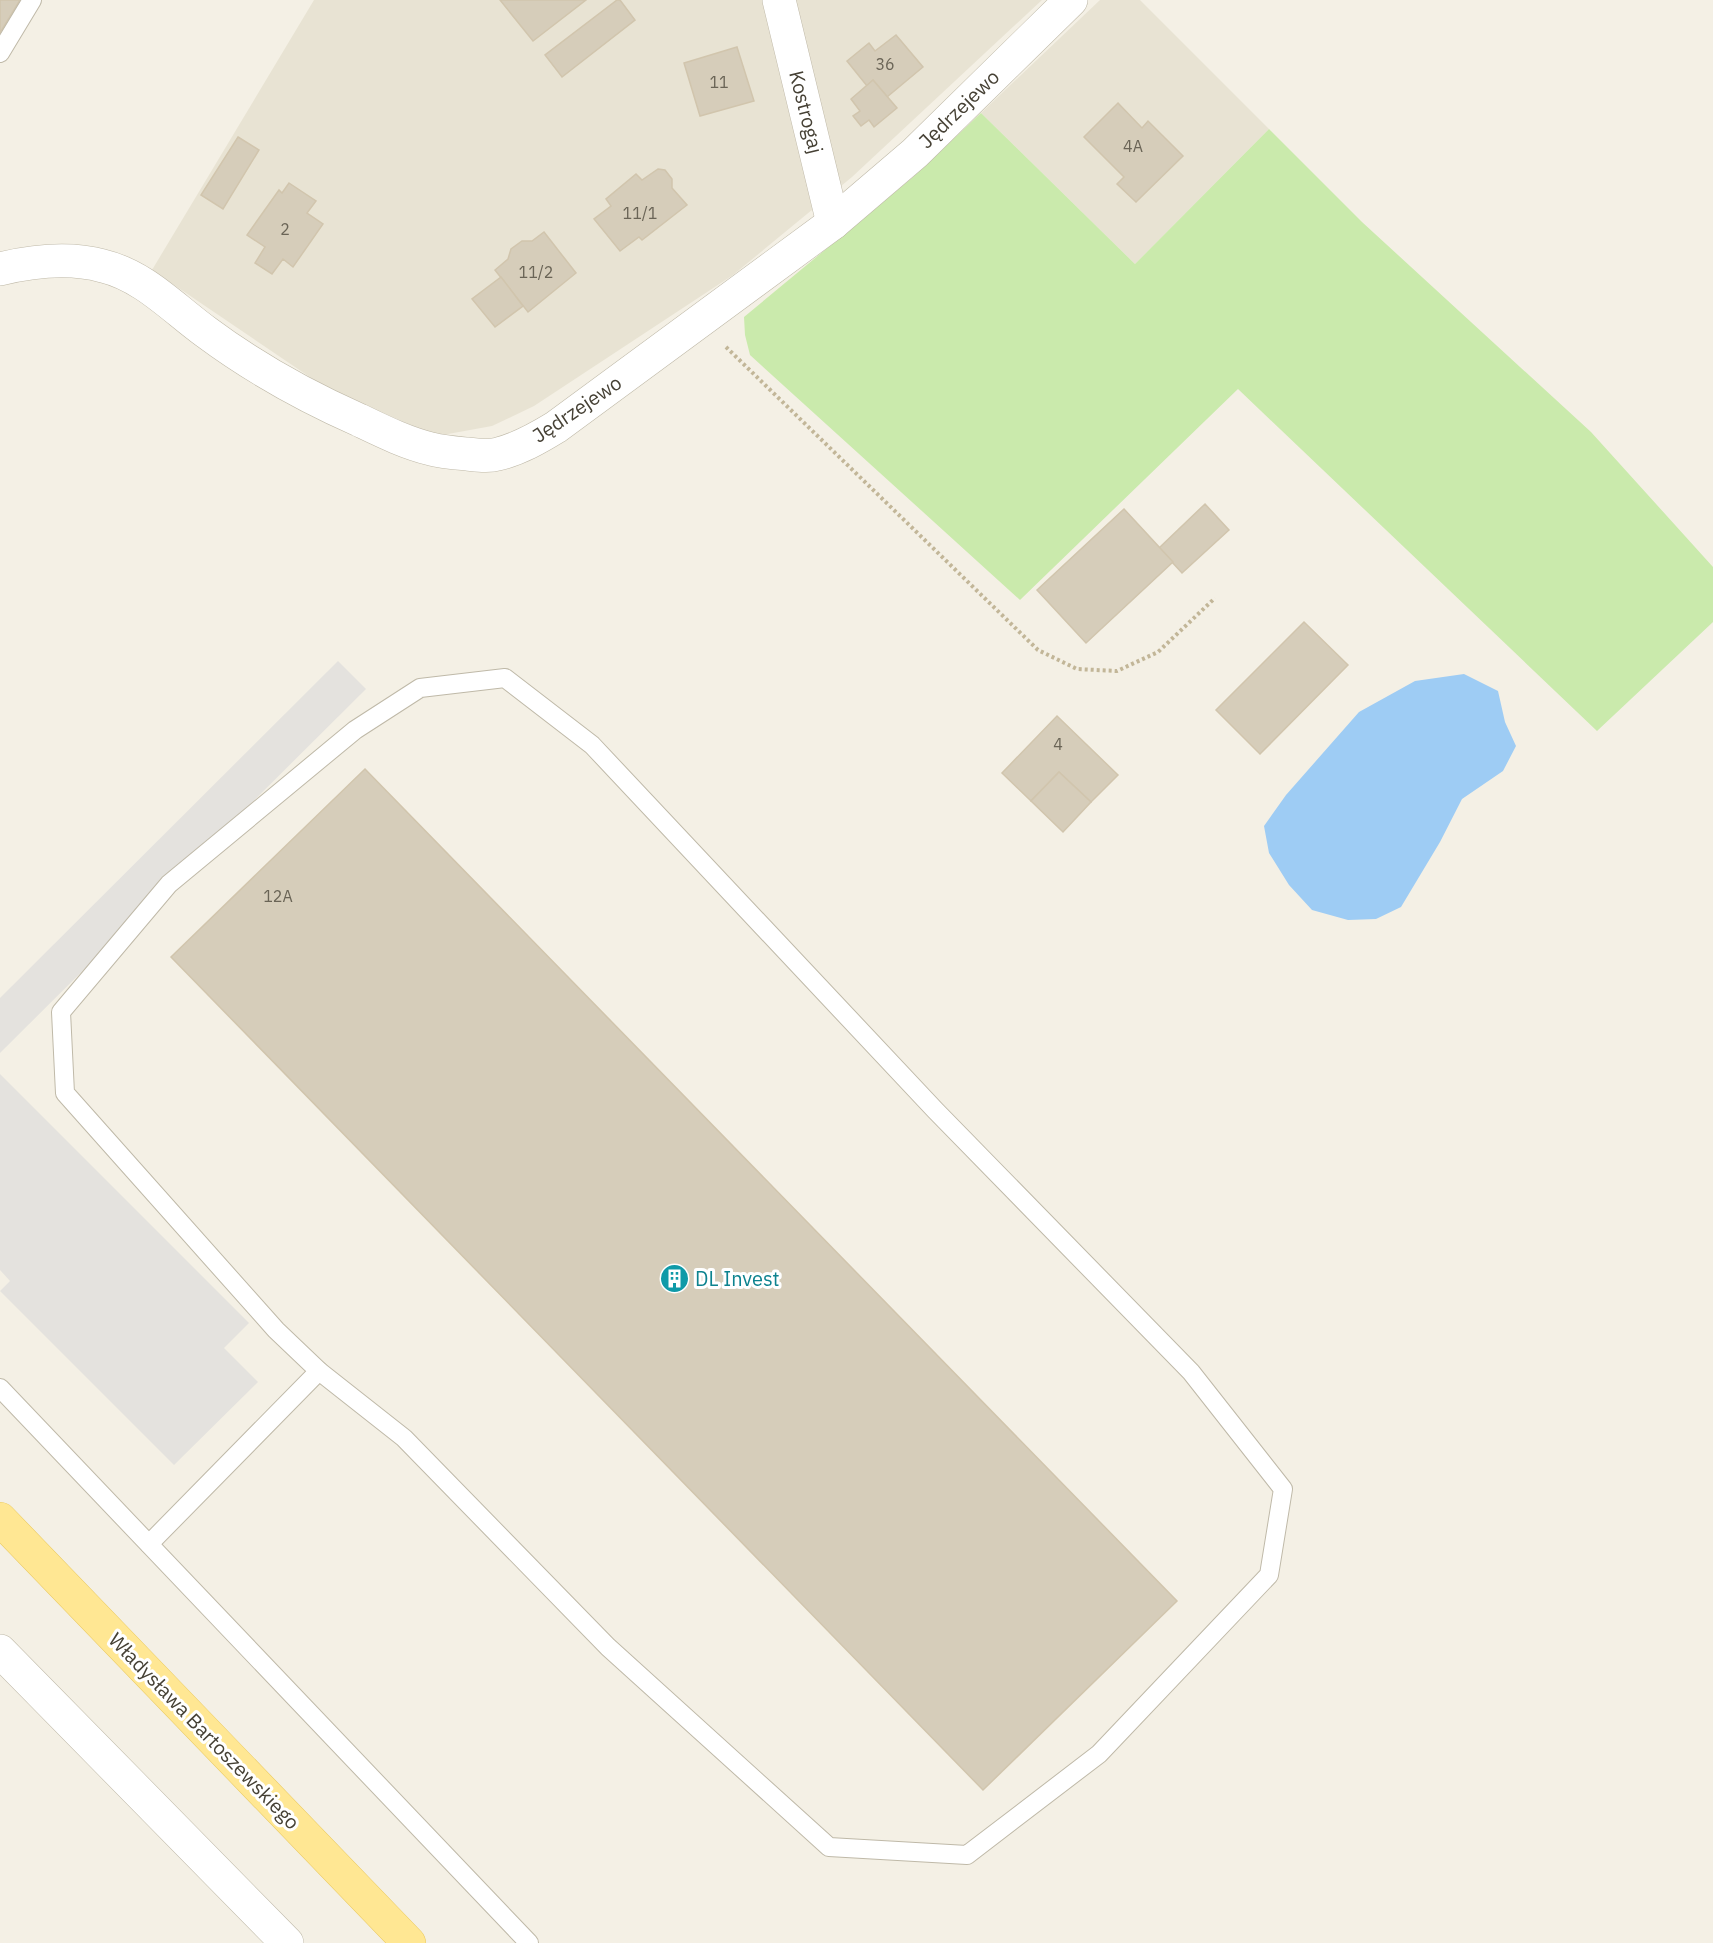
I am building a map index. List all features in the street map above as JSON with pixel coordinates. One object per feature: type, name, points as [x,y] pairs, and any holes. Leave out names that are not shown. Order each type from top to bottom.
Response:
[{"type":"main road","name":"Władysława Bartoszewskiego","points":[[0,1519],[408,1943]]},
{"type":"street","name":"Kostrogaj","points":[[778,0],[833,223]]},
{"type":"street","name":"Jędrzejewo","points":[[0,269],[21,264],[82,262],[105,266],[144,283],[243,359],[345,414],[410,443],[434,450],[482,456],[497,455],[556,428],[833,223],[915,153],[1071,0]]},
{"type":"street","points":[[0,1651],[287,1943]]},
{"type":"lane","points":[[0,53],[32,0]]},
{"type":"lane","points":[[505,678],[592,745],[934,1110],[1191,1372],[1283,1489],[1269,1575],[1099,1754],[967,1855],[829,1847],[608,1647],[404,1438],[319,1371],[276,1330],[64,1093],[61,1012],[170,884],[356,730],[420,688],[505,678]]},
{"type":"lane","points":[[149,1544],[319,1371]]},
{"type":"lane","points":[[0,1388],[529,1943]]},
{"type":"path","points":[[700,322],[1038,650],[1077,669],[1118,671],[1158,652],[1215,598]]},
{"type":"shaded area","points":[[314,0],[1042,0],[852,177],[733,275],[534,406],[492,426],[437,436],[329,390],[152,270]]},
{"type":"shaded area","points":[[1100,0],[1140,0],[1269,129],[1135,264],[981,113]]},
{"type":"shaded area","points":[[338,661],[366,689],[0,1053],[0,998]]},
{"type":"shaded area","points":[[0,1074],[249,1323],[224,1348],[258,1382],[174,1465],[0,1291],[10,1281],[0,1270]]},
{"type":"green space","points":[[981,113],[1135,264],[1269,129],[1362,222],[1591,432],[1713,567],[1713,622],[1597,731],[1238,389],[1020,600],[750,355],[745,335],[744,317],[913,177]]},
{"type":"water","points":[[1464,674],[1498,691],[1505,722],[1516,746],[1503,771],[1462,799],[1440,842],[1401,907],[1376,919],[1348,920],[1312,910],[1289,885],[1269,853],[1264,826],[1286,795],[1359,712],[1415,681]]},
{"type":"building","points":[[0,0],[20,0],[0,33]]},
{"type":"building","points":[[500,0],[586,0],[533,41]]},
{"type":"building","points":[[620,0],[635,20],[562,77],[545,55]]},
{"type":"building","points":[[896,35],[923,67],[887,97],[873,80],[867,86],[847,61],[869,43],[875,51]]},
{"type":"building","points":[[737,47],[754,101],[700,116],[684,63]]},
{"type":"building","points":[[873,80],[897,108],[874,127],[869,120],[861,126],[853,116],[860,111],[851,99]]},
{"type":"building","points":[[1118,103],[1142,128],[1148,121],[1183,156],[1136,202],[1117,184],[1124,177],[1084,137]]},
{"type":"building","points":[[238,137],[259,150],[223,209],[201,195]]},
{"type":"building","points":[[658,169],[665,170],[672,179],[672,188],[687,205],[642,240],[639,237],[620,251],[594,219],[611,206],[606,199],[636,174],[642,180]]},
{"type":"building","points":[[289,183],[316,201],[307,213],[323,224],[293,267],[283,259],[272,274],[255,263],[265,247],[247,235],[279,190],[282,193]]},
{"type":"building","points":[[544,232],[576,273],[528,312],[495,270],[508,259],[511,249],[522,241],[532,241]]},
{"type":"building","points":[[501,277],[523,306],[495,327],[472,299]]},
{"type":"building","points":[[1205,504],[1229,530],[1182,573],[1159,548]]},
{"type":"building","points":[[1124,509],[1173,562],[1086,643],[1037,590]]},
{"type":"building","points":[[1304,622],[1348,665],[1260,754],[1216,710]]},
{"type":"building","points":[[1057,716],[1118,775],[1091,802],[1059,772],[1031,801],[1002,773]]},
{"type":"building","name":"DL Invest","points":[[365,769],[1177,1601],[983,1790],[171,957]]},
{"type":"building","points":[[1059,772],[1091,802],[1063,832],[1031,801]]},
{"type":"place","name":"DL Invest","points":[[674,1279]]}]
